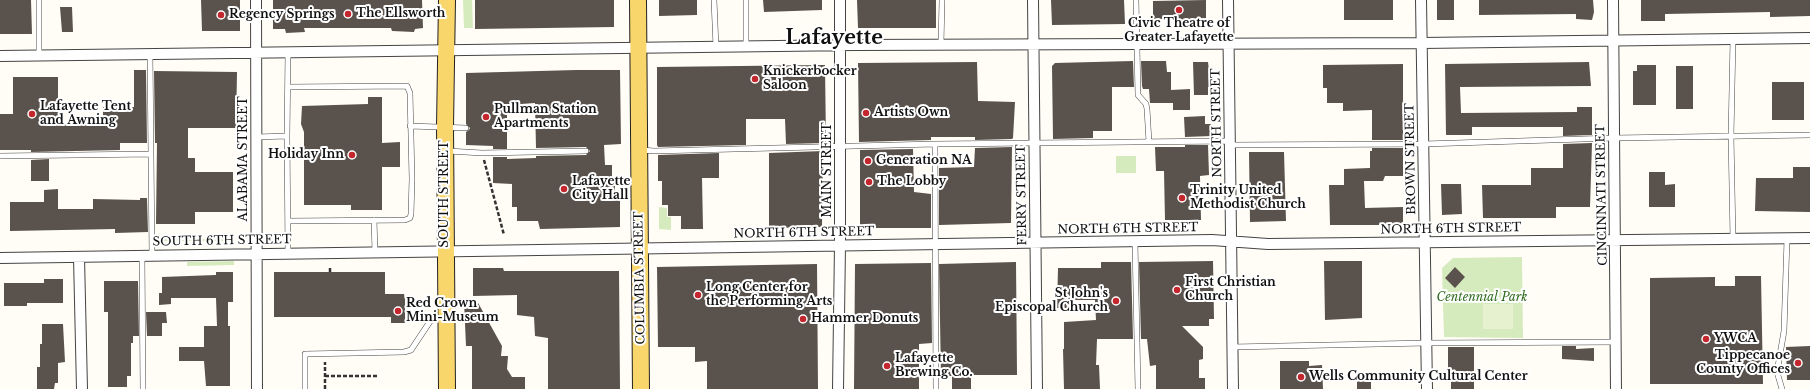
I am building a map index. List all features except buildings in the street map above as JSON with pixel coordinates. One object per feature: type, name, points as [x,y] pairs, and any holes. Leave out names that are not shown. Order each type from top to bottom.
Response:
[{"type":"main road","name":"SOUTH STREET","points":[[446,389],[445,127],[447,0]]},
{"type":"main road","name":"COLUMBIA STREET","points":[[638,0],[641,389]]},
{"type":"street","name":"ALABAMA STREET","points":[[256,0],[257,389]]},
{"type":"street","name":"MAIN STREET","points":[[838,389],[841,146],[840,0]]},
{"type":"street","name":"FERRY STREET","points":[[1033,0],[1037,389]]},
{"type":"street","name":"NORTH STREET","points":[[1228,0],[1233,389]]},
{"type":"street","name":"BROWN STREET","points":[[1421,0],[1427,389]]},
{"type":"street","name":"CINCINNATI STREET","points":[[1613,0],[1616,389]]},
{"type":"street","points":[[0,56],[840,45],[1422,44],[1810,38]]},
{"type":"street","name":"NORTH 6TH STREET","points":[[446,252],[1212,240],[1268,244],[1810,238]]},
{"type":"street","name":"SOUTH 6TH STREET","points":[[0,258],[257,253],[446,252]]},
{"type":"street","points":[[79,257],[82,389]]},
{"type":"lane","points":[[39,0],[39,55]]},
{"type":"lane","points":[[714,0],[716,47]]},
{"type":"lane","points":[[746,0],[746,46]]},
{"type":"lane","points":[[941,44],[942,0]]},
{"type":"lane","points":[[1136,0],[1138,95],[1146,104],[1149,142]]},
{"type":"lane","points":[[1733,39],[1731,136],[1733,239]]},
{"type":"lane","points":[[288,53],[288,253]]},
{"type":"lane","points":[[143,389],[151,154],[150,54]]},
{"type":"lane","points":[[288,87],[407,86],[410,93],[412,179],[410,218],[288,221]]},
{"type":"lane","points":[[410,126],[466,128]]},
{"type":"lane","points":[[639,149],[654,151],[934,144],[1149,142],[1424,144],[1614,138],[1810,135]]},
{"type":"lane","points":[[256,137],[287,136]]},
{"type":"lane","points":[[934,144],[936,389]]},
{"type":"lane","points":[[445,151],[482,153],[586,151]]},
{"type":"lane","points":[[0,156],[151,154]]},
{"type":"lane","points":[[374,220],[375,252]]},
{"type":"lane","points":[[1782,389],[1777,372],[1784,332],[1786,239]]},
{"type":"lane","points":[[1136,242],[1138,389]]},
{"type":"lane","points":[[305,389],[305,354],[404,352],[411,350],[430,320]]},
{"type":"lane","points":[[1232,347],[1427,343],[1616,342]]},
{"type":"path","points":[[482,153],[504,235]]},
{"type":"path","points":[[330,267],[330,272]]},
{"type":"path","points":[[325,354],[325,389]]},
{"type":"path","points":[[325,376],[380,376]]},
{"type":"green space","points":[[463,0],[472,0],[473,28],[464,28]]},
{"type":"green space","points":[[1116,156],[1136,156],[1136,173],[1116,173]]},
{"type":"green space","points":[[659,207],[667,208],[667,217],[671,217],[671,230],[659,229]]},
{"type":"green space","points":[[156,239],[233,239],[233,241],[159,241]]},
{"type":"green space","name":"Centennial Park","points":[[1522,257],[1523,338],[1444,337],[1442,268],[1453,258]]},
{"type":"green space","points":[[234,261],[234,265],[187,266],[187,262]]},
{"type":"green space","points":[[1483,304],[1513,304],[1513,329],[1483,329]]},
{"type":"place","name":"Civic Theatre of Greater Lafayette","points":[[1179,10]]},
{"type":"place","name":"The Ellsworth","points":[[348,14]]},
{"type":"place","name":"Regency Springs","points":[[221,15]]},
{"type":"place","name":"Knickerbocker Saloon","points":[[755,79]]},
{"type":"place","name":"Artists Own","points":[[866,113]]},
{"type":"place","name":"Lafayette Tent and Awning","points":[[32,114]]},
{"type":"place","name":"Pullman Station Apartments","points":[[486,117]]},
{"type":"place","name":"Holiday Inn","points":[[352,155]]},
{"type":"place","name":"Generation NA","points":[[868,161]]},
{"type":"place","name":"The Lobby","points":[[869,182]]},
{"type":"place","name":"Lafayette City Hall","points":[[564,189]]},
{"type":"place","name":"Trinity United Methodist Church","points":[[1182,198]]},
{"type":"place","name":"First Christian Church","points":[[1177,290]]},
{"type":"place","name":"Long Center for the Performing Arts","points":[[698,295]]},
{"type":"place","name":"St John's Episcopal Church","points":[[1116,301]]},
{"type":"place","name":"Red Crown Mini-Museum","points":[[398,311]]},
{"type":"place","name":"Hammer Donuts","points":[[803,319]]},
{"type":"place","name":"YWCA","points":[[1706,339]]},
{"type":"place","name":"Tippecanoe County Offices","points":[[1798,363]]},
{"type":"place","name":"Lafayette Brewing Co.","points":[[887,366]]},
{"type":"place","name":"Wells Community Cultural Center","points":[[1301,377]]},
{"type":"district","name":"Lafayette","points":[[834,38]]}]
